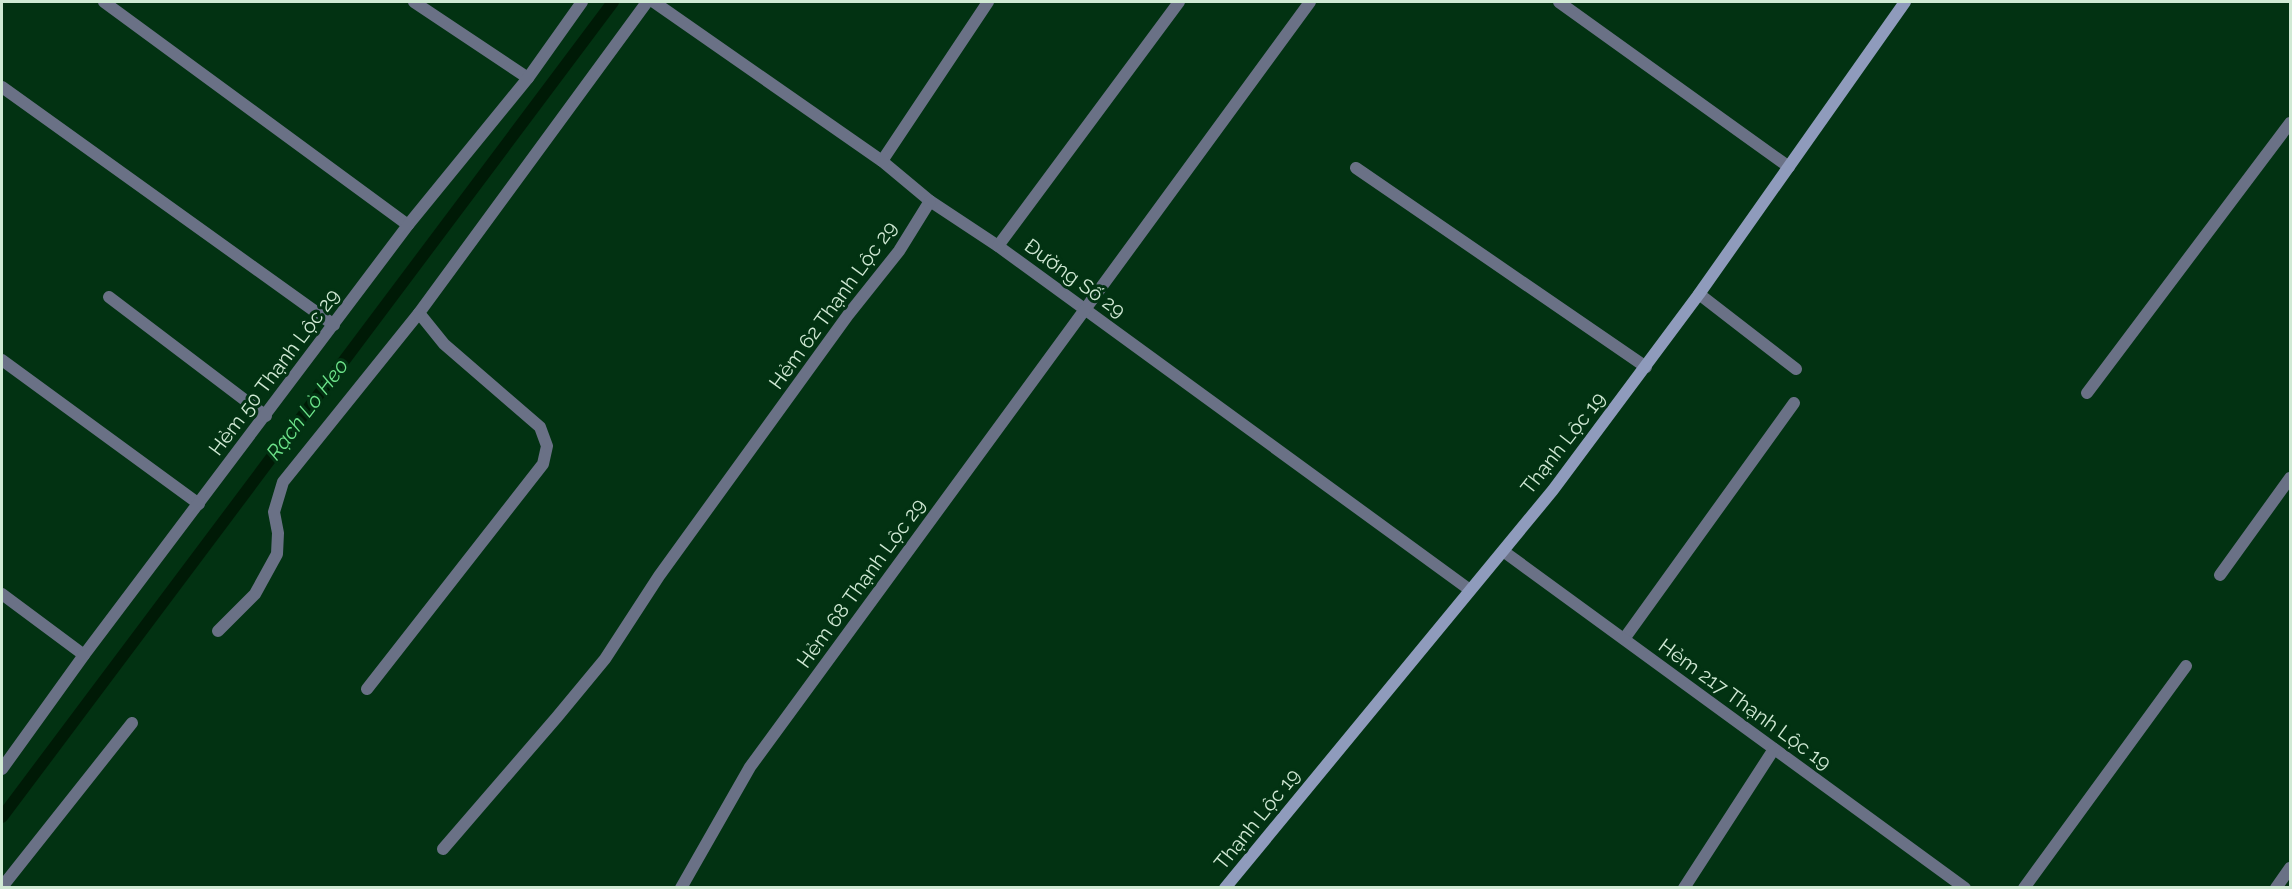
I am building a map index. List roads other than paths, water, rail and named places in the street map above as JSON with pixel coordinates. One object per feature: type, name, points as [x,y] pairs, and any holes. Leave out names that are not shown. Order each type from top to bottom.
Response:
[{"type":"street","points":[[104,2],[408,225]]},
{"type":"street","points":[[414,2],[528,78]]},
{"type":"street","name":"Hẻm 50 Thạnh Lộc 29","points":[[2,769],[84,655],[408,225],[528,78],[582,2]]},
{"type":"street","points":[[218,631],[255,594],[277,554],[278,533],[274,512],[283,482],[419,313],[647,2]]},
{"type":"street","name":"Đường Số 29","points":[[654,2],[882,161],[930,201],[998,246],[1470,590]]},
{"type":"street","points":[[882,161],[987,2]]},
{"type":"street","points":[[998,246],[1179,2]]},
{"type":"street","name":"Hẻm 68 Thạnh Lộc 29","points":[[681,888],[750,768],[1310,2]]},
{"type":"street","points":[[1559,2],[1790,167]]},
{"type":"street","name":"Thạnh Lộc 19","points":[[1226,888],[1553,490],[1647,367],[1905,2]]},
{"type":"street","points":[[2,87],[334,325]]},
{"type":"street","points":[[2087,393],[2290,123]]},
{"type":"street","points":[[1356,168],[1647,367]]},
{"type":"street","name":"Hẻm 62 Thạnh Lộc 29","points":[[442,849],[557,717],[604,659],[660,576],[848,315],[900,251],[930,201]]},
{"type":"street","points":[[1699,294],[1796,369]]},
{"type":"street","points":[[109,297],[266,416]]},
{"type":"street","points":[[367,689],[543,464],[547,446],[540,427],[444,345],[419,313]]},
{"type":"street","points":[[2,360],[199,504]]},
{"type":"street","points":[[1624,639],[1794,403]]},
{"type":"street","points":[[2220,575],[2290,478]]},
{"type":"street","name":"Hẻm 217 Thạnh Lộc 19","points":[[1503,551],[1965,888]]},
{"type":"street","points":[[2,594],[84,655]]},
{"type":"street","points":[[2024,888],[2186,666]]},
{"type":"street","points":[[2,887],[132,723]]},
{"type":"street","points":[[1684,888],[1774,749]]},
{"type":"street","points":[[2276,888],[2290,868]]},
{"type":"waterway","name":"Rạch Lò Heo","points":[[2,817],[613,2]]}]
